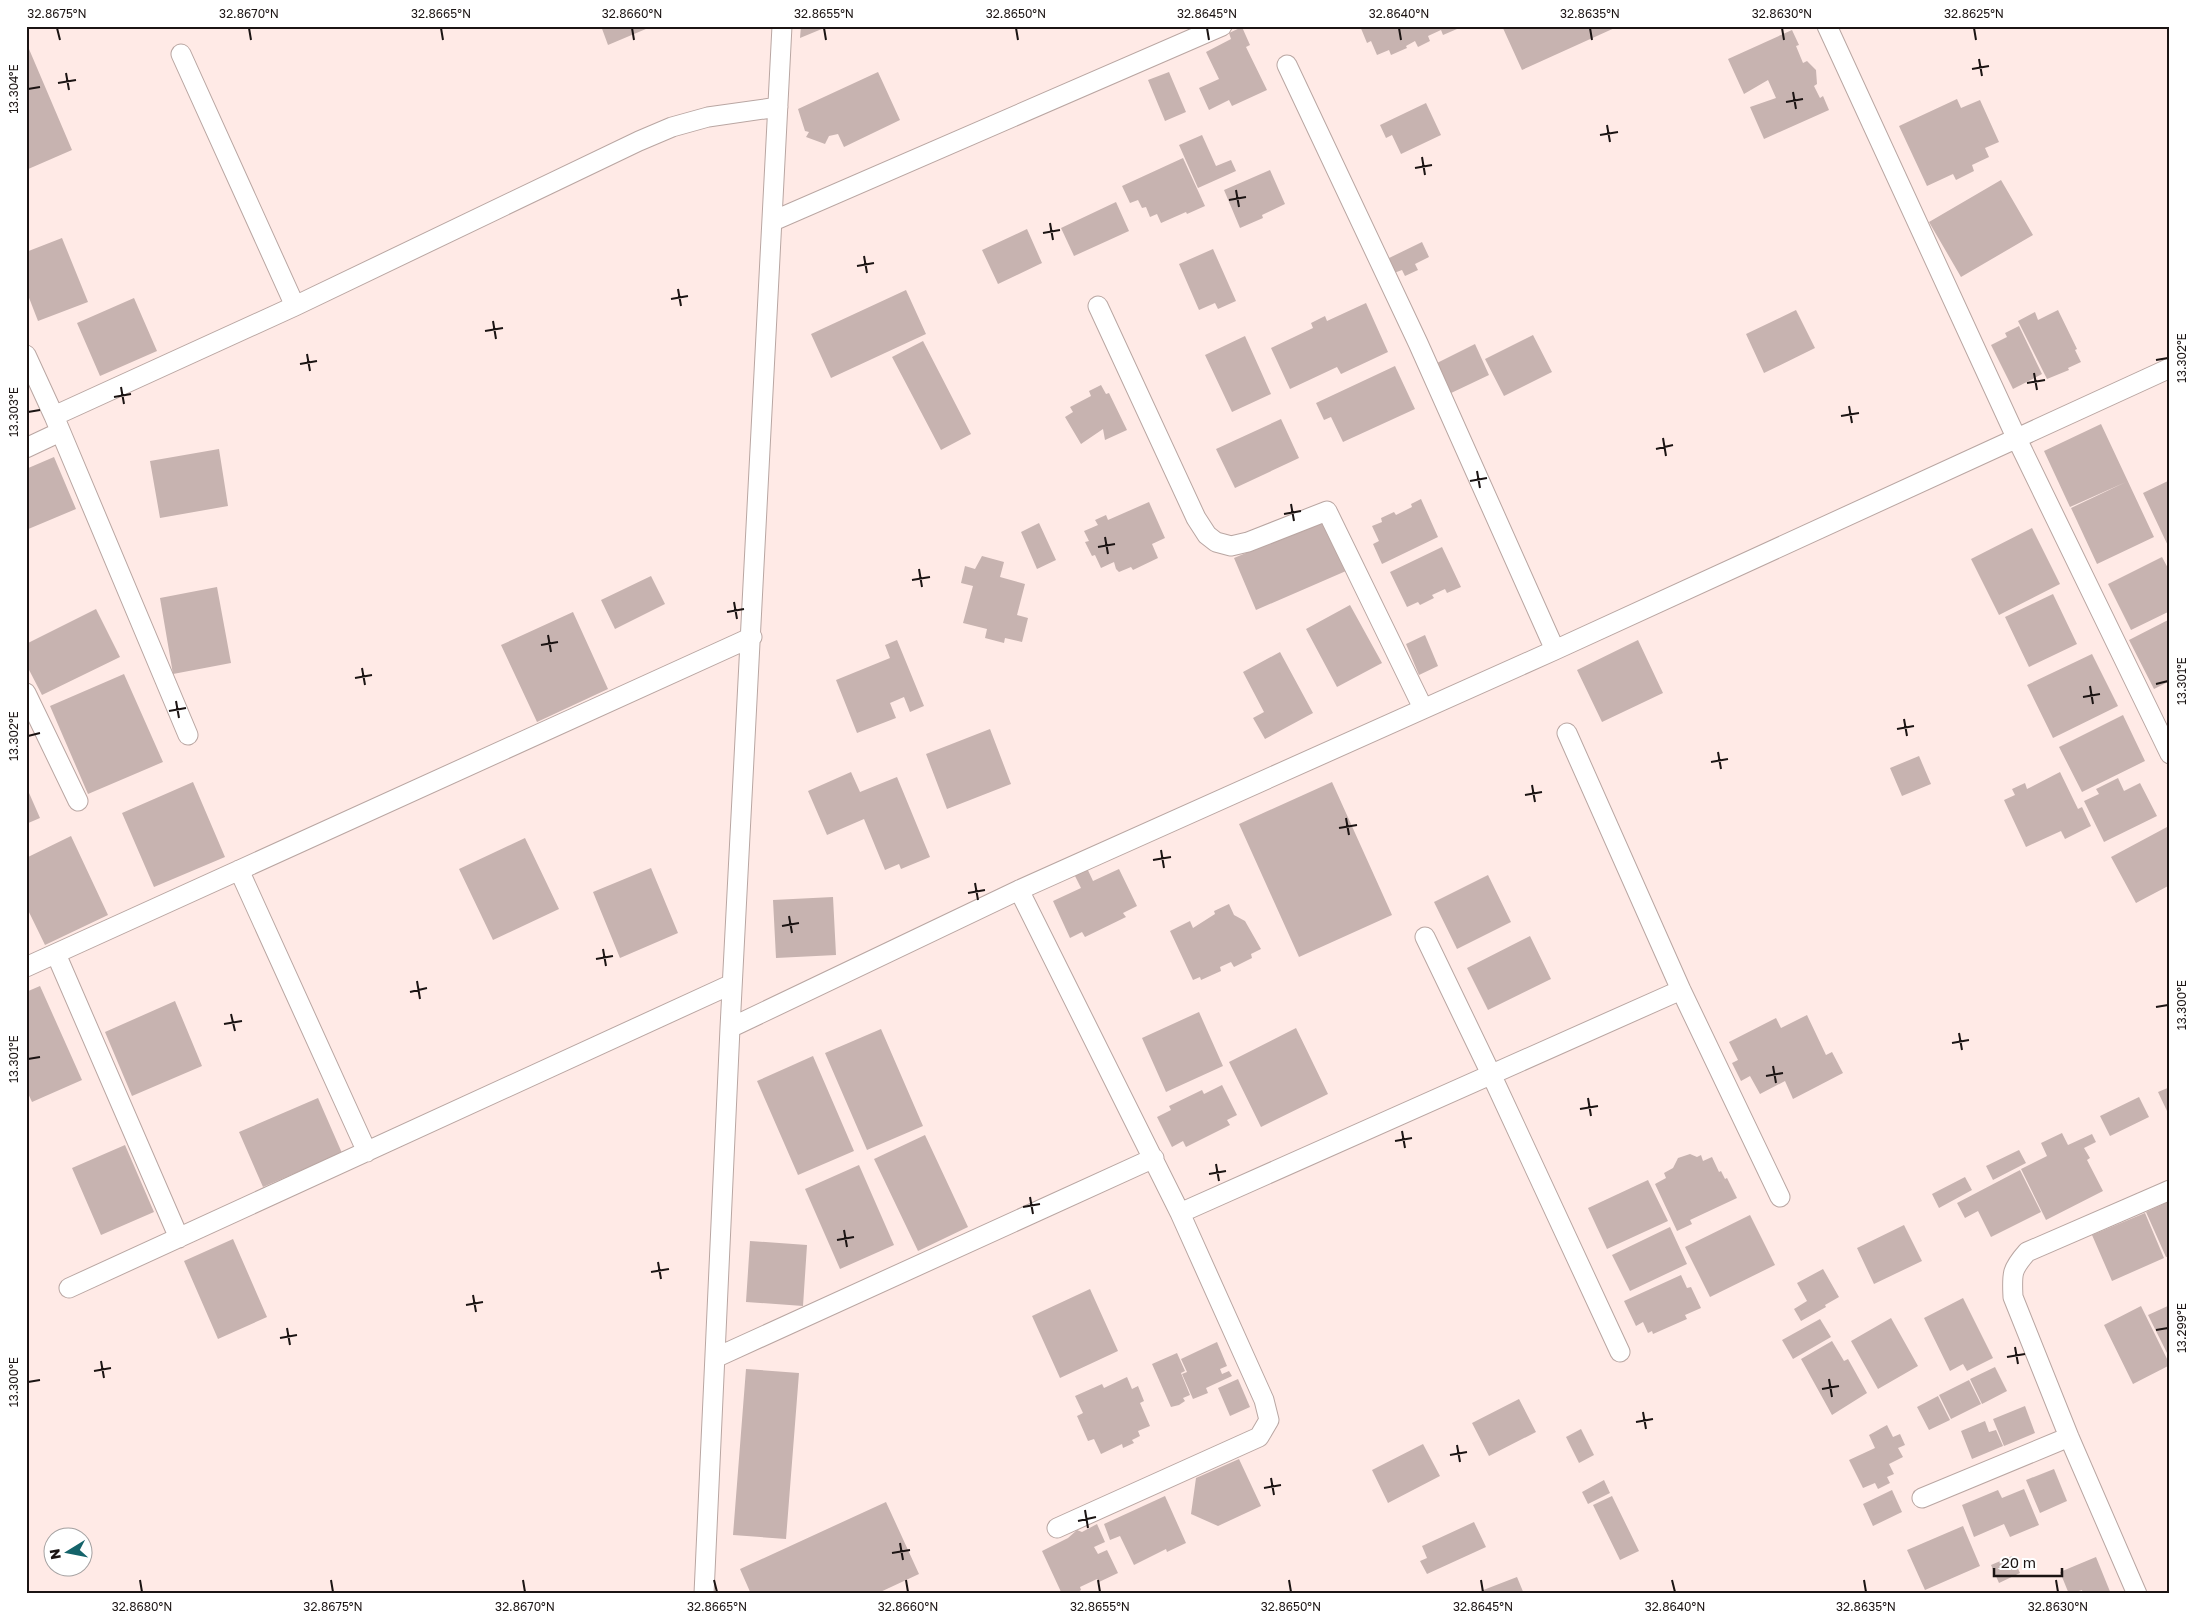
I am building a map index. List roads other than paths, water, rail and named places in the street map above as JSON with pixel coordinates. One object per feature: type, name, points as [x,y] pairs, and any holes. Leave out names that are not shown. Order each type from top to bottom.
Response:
[{"type":"street","points":[[704,1594],[732,984],[752,637],[782,26]]},
{"type":"street","points":[[772,221],[1222,26]]},
{"type":"street","points":[[1827,26],[2016,437],[2170,754]]},
{"type":"street","points":[[181,54],[295,306]]},
{"type":"street","points":[[1287,65],[1422,352],[1555,650]]},
{"type":"street","points":[[26,448],[57,424],[295,306],[639,141],[672,127],[708,117],[778,108]]},
{"type":"street","points":[[1098,306],[1196,518],[1207,536],[1216,542],[1231,546],[1248,542],[1327,511],[1422,708]]},
{"type":"street","points":[[26,355],[188,735]]},
{"type":"street","points":[[730,1028],[1019,890],[1555,650],[2170,368]]},
{"type":"street","points":[[26,968],[752,637]]},
{"type":"street","points":[[26,693],[78,801]]},
{"type":"street","points":[[1567,733],[1682,990],[1780,1197]]},
{"type":"street","points":[[239,870],[366,1152]]},
{"type":"street","points":[[1019,890],[1180,1213],[1264,1400],[1269,1420],[1259,1437],[1057,1528]]},
{"type":"street","points":[[1425,937],[1620,1352]]},
{"type":"street","points":[[56,954],[179,1238]]},
{"type":"street","points":[[69,1288],[732,984]]},
{"type":"street","points":[[1180,1213],[1682,990]]},
{"type":"street","points":[[716,1358],[1154,1158]]},
{"type":"street","points":[[2137,1594],[2069,1437],[2013,1297],[2012,1277],[2015,1265],[2027,1252],[2170,1190]]},
{"type":"street","points":[[1922,1498],[2069,1437]]}]
